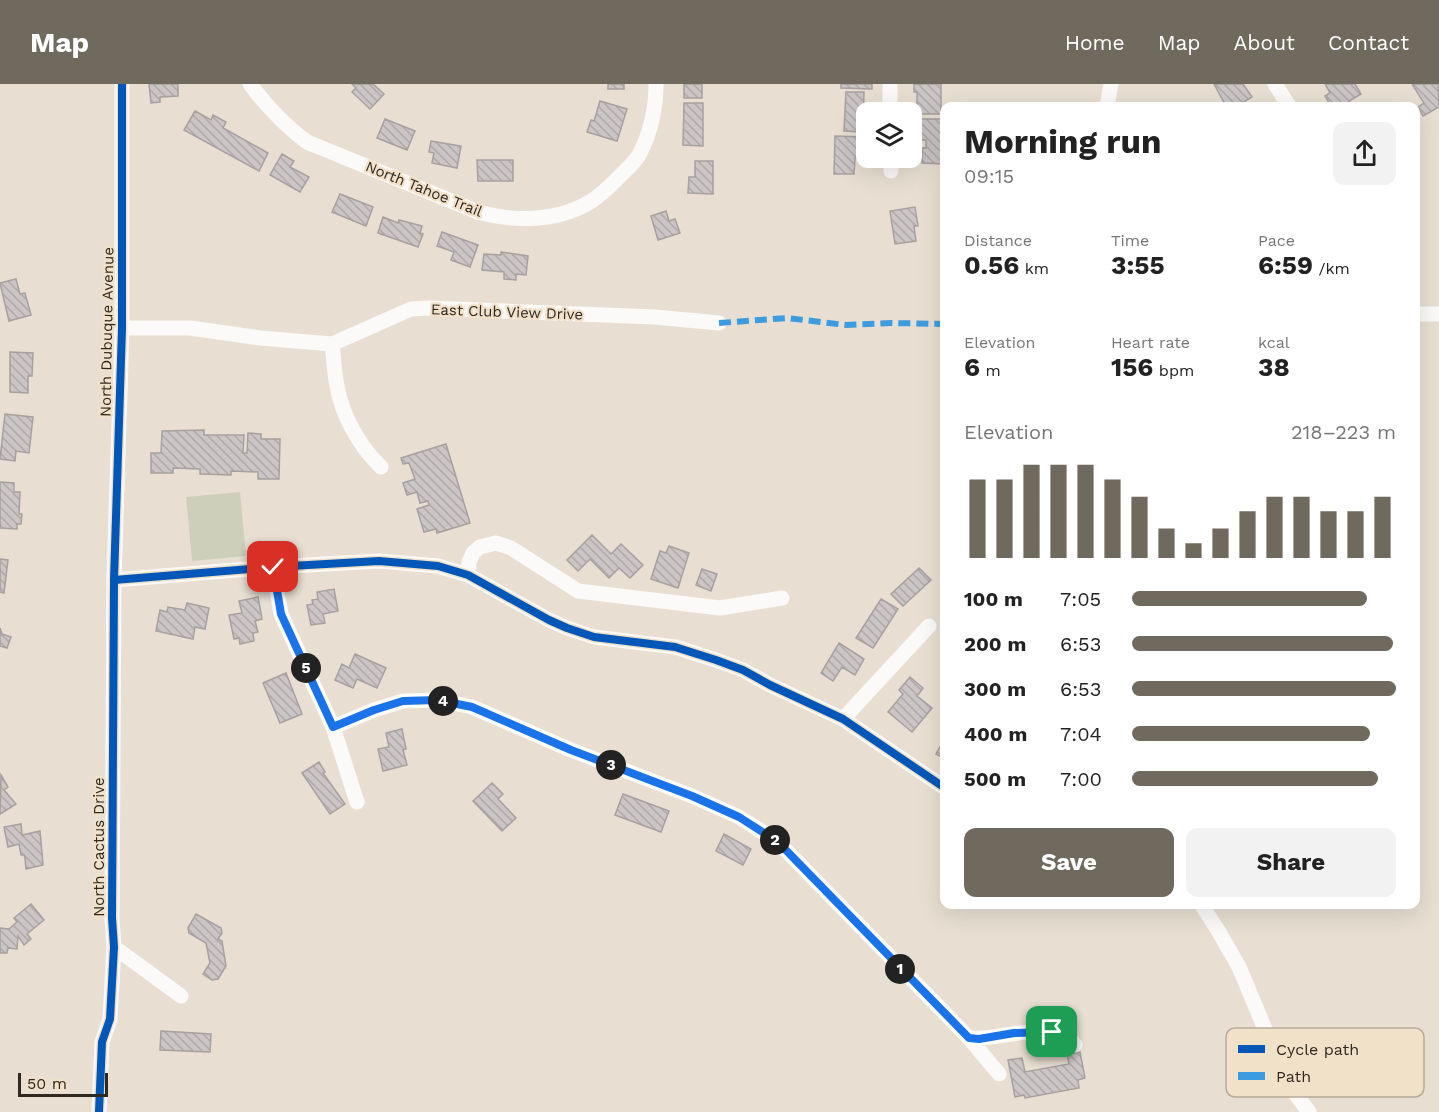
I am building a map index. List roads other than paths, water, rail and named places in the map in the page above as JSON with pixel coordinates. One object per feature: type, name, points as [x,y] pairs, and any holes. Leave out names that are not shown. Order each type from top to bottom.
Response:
[{"type":"street","name":"North Dubuque Avenue","points":[[114,580],[122,328],[122,84]]},
{"type":"street","name":"North Tahoe Trail","points":[[250,84],[270,111],[307,142],[478,212],[498,218],[518,220],[571,211],[590,202],[607,189],[638,157],[651,124],[656,84]]},
{"type":"street","points":[[890,84],[890,102]]},
{"type":"street","points":[[1108,102],[1111,84]]},
{"type":"street","points":[[1275,84],[1286,102]]},
{"type":"street","name":"East Club View Drive","points":[[122,328],[190,328],[260,338],[332,344],[411,309],[429,308],[655,317],[719,323]]},
{"type":"street","points":[[1420,314],[1439,314]]},
{"type":"street","points":[[332,344],[337,387],[343,409],[369,456],[381,467]]},
{"type":"street","points":[[468,575],[469,562],[473,553],[480,547],[496,543],[511,548],[578,591],[720,608],[782,598]]},
{"type":"street","points":[[114,580],[379,561],[438,566],[468,575],[567,628],[594,637],[675,647],[717,660],[843,719],[940,785]]},
{"type":"street","points":[[273,567],[281,614],[333,727],[357,802]]},
{"type":"street","name":"North Cactus Drive","points":[[99,1112],[102,1042],[110,1018],[114,947],[114,580]]},
{"type":"street","points":[[843,719],[929,626]]},
{"type":"street","points":[[333,727],[403,701],[438,700],[472,707],[571,750],[692,796],[739,817],[778,842],[969,1038],[999,1074]]},
{"type":"street","points":[[1204,909],[1239,967],[1265,1028]]},
{"type":"street","points":[[114,947],[181,996]]},
{"type":"street","points":[[969,1038],[1052,1032],[1070,1039],[1075,1045]]},
{"type":"street","points":[[1298,1097],[1309,1112]]}]
